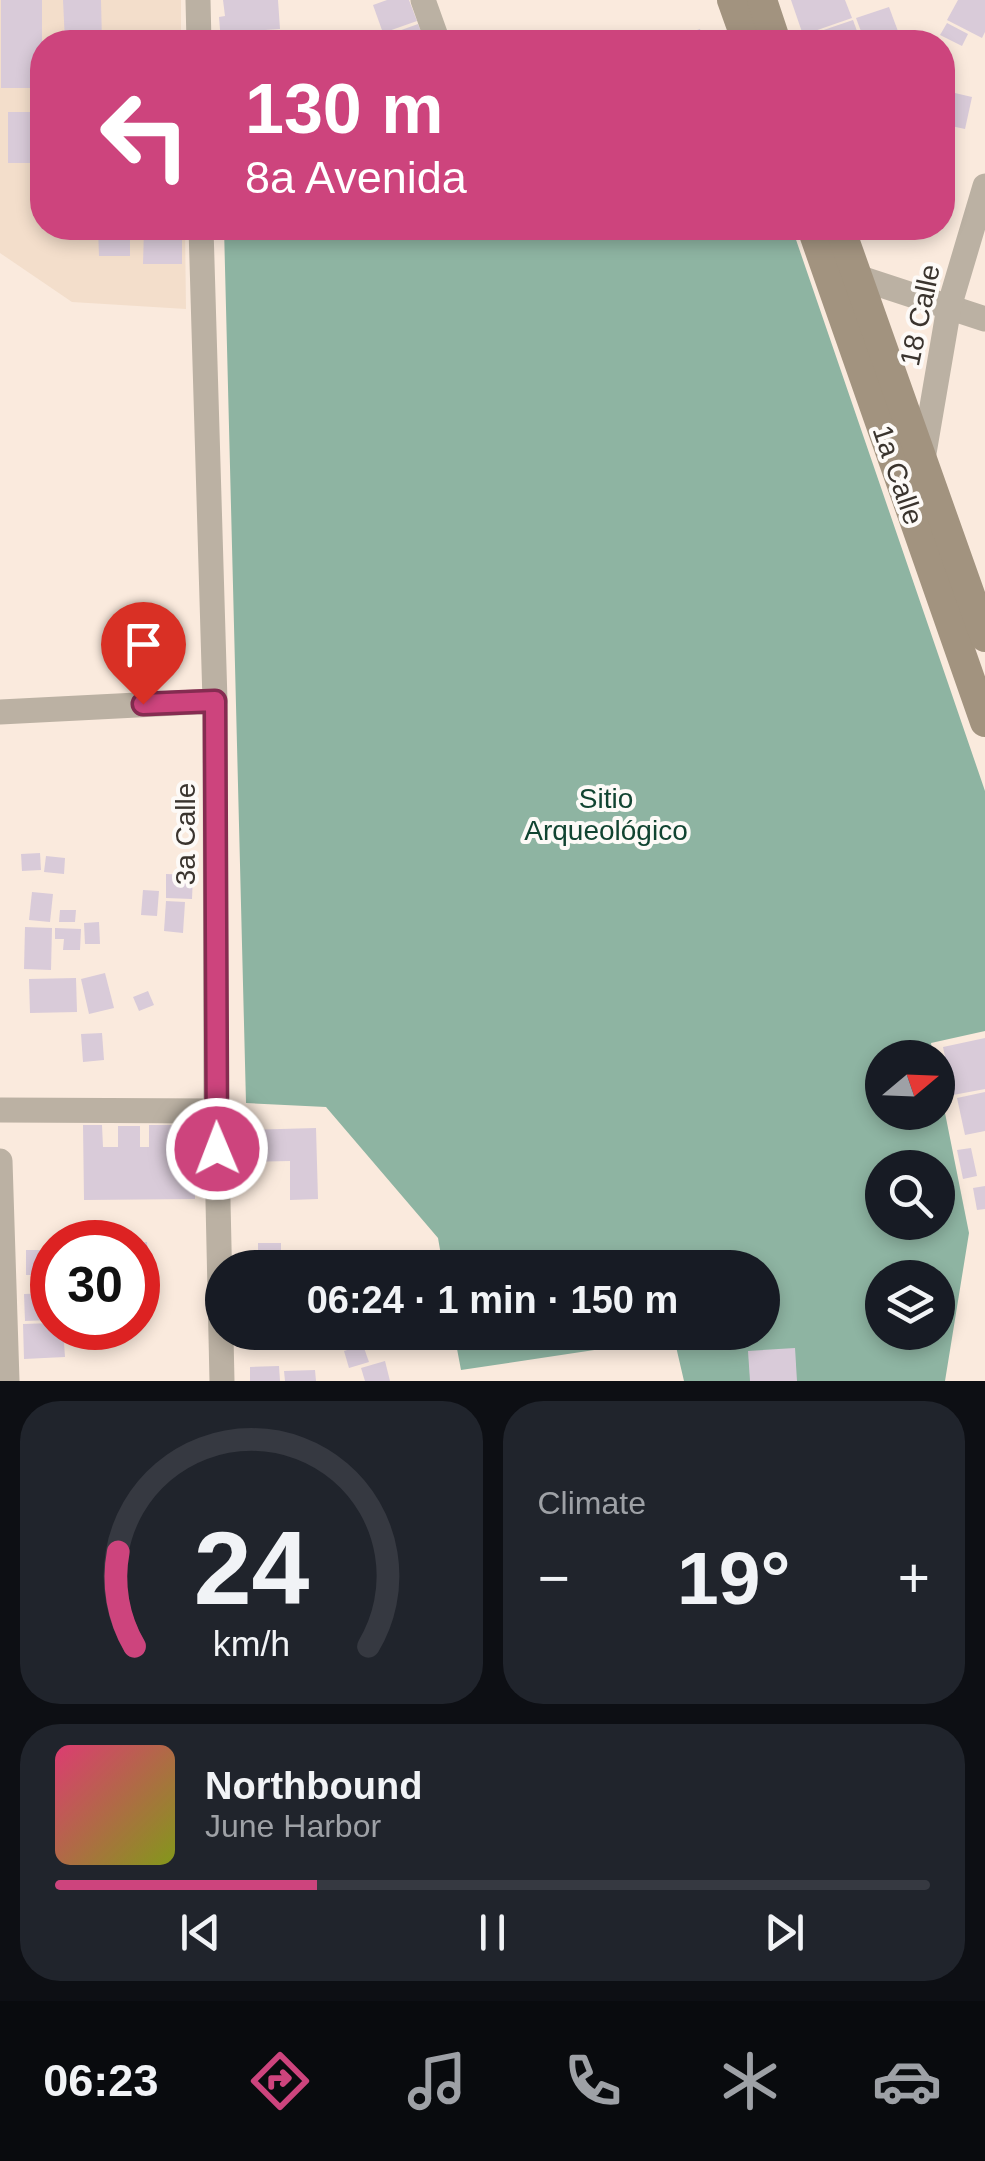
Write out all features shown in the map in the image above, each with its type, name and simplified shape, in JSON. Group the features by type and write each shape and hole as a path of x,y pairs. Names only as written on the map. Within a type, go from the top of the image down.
{"main road":[{"path":"732,0 743,30"},
{"path":"762,0 772,30"},
{"name":"1a Calle","path":"816,240 985,722"},
{"name":"1a Calle","path":"844,240 985,638"}],"street":[{"path":"198,0 199,30"},
{"path":"423,0 434,30"},
{"name":"18 Calle","path":"923,459 949,307 985,186"},
{"name":"3a Calle","path":"201,240 215,701 216,1111 222,1381"},
{"path":"857,277 985,319"},
{"path":"0,712 215,701"},
{"path":"0,1110 216,1111"},
{"path":"0,1161 7,1381"}],"shaded area":[{"path":"0,0 181,0 181,30 30,30 30,240 185,240 186,309 72,302 0,253"}],"green space":[{"name":"Sitio Arqueológico","path":"224,240 796,240 985,791 985,1031 944,1040 865,1040 865,1130 948,1130 952,1150 865,1150 865,1240 955,1240 955,1163 969,1233 955,1319 955,1260 865,1260 865,1350 950,1350 945,1381 684,1381 677,1350 780,1350 780,1250 440,1250 438,1238 326,1107 246,1103"},
{"name":"Sitio Arqueológico","path":"457,1350 594,1350 461,1370"}],"building":[{"path":"1,0 42,0 42,30 30,30 30,88 1,88"},
{"path":"63,0 101,0 102,30 64,30"},
{"path":"223,0 278,0 280,29 220,30 219,17 225,16"},
{"path":"387,0 409,0 417,21 382,30 373,5"},
{"path":"791,0 845,0 852,18 817,30 801,30"},
{"path":"958,0 985,0 982,38 947,20"},
{"path":"889,7 898,30 860,30 856,18"},
{"path":"853,20 857,30 824,30"},
{"path":"947,23 968,34 962,46 955,42 955,30 943,30"},
{"path":"955,93 972,97 965,129 955,127"},
{"path":"8,112 30,112 30,163 8,163"},
{"path":"98,240 130,240 130,256 99,256"},
{"path":"144,240 182,240 182,264 143,264"},
{"path":"40,853 41,870 22,871 21,854"},
{"path":"46,856 65,858 64,874 44,872"},
{"path":"166,874 193,875 192,899 166,898"},
{"path":"143,890 159,891 157,916 141,915"},
{"path":"32,892 53,894 50,922 29,920"},
{"path":"166,901 185,902 183,933 164,931"},
{"path":"60,910 76,910 75,922 59,922"},
{"path":"99,922 100,944 85,944 84,923"},
{"path":"25,927 52,928 51,970 24,969"},
{"path":"55,928 81,929 80,950 63,950 64,939 55,939"},
{"path":"105,973 114,1008 89,1014 81,979"},
{"path":"76,978 77,1012 30,1013 29,979"},
{"path":"148,991 154,1005 139,1011 133,997"},
{"path":"102,1033 104,1060 83,1062 81,1034"},
{"path":"985,1038 985,1089 955,1095 955,1044"},
{"path":"985,1092 985,1131 965,1135 957,1098"},
{"path":"83,1125 102,1125 103,1147 118,1147 118,1126 140,1126 140,1147 149,1147 149,1125 195,1125 195,1147 205,1147 206,1188 195,1188 195,1199 84,1200"},
{"path":"316,1128 318,1199 290,1200 290,1161 242,1162 241,1130"},
{"path":"971,1148 977,1176 963,1179 957,1150"},
{"path":"985,1186 985,1209 977,1210 973,1188"},
{"path":"258,1243 281,1243 281,1250 258,1250"},
{"path":"26,1250 30,1250 30,1275 26,1275"},
{"path":"24,1294 30,1294 30,1321 25,1321"},
{"path":"23,1324 30,1324 30,1350 65,1350 65,1357 24,1359"},
{"path":"795,1348 797,1381 750,1381 748,1351"},
{"path":"365,1350 369,1362 349,1368 344,1351"},
{"path":"385,1361 390,1381 365,1381 361,1368"},
{"path":"279,1366 280,1381 250,1381 250,1367"},
{"path":"315,1370 316,1381 285,1381 284,1371"}],"route":[{"path":"143,704 215,701 217,1149"}]}
